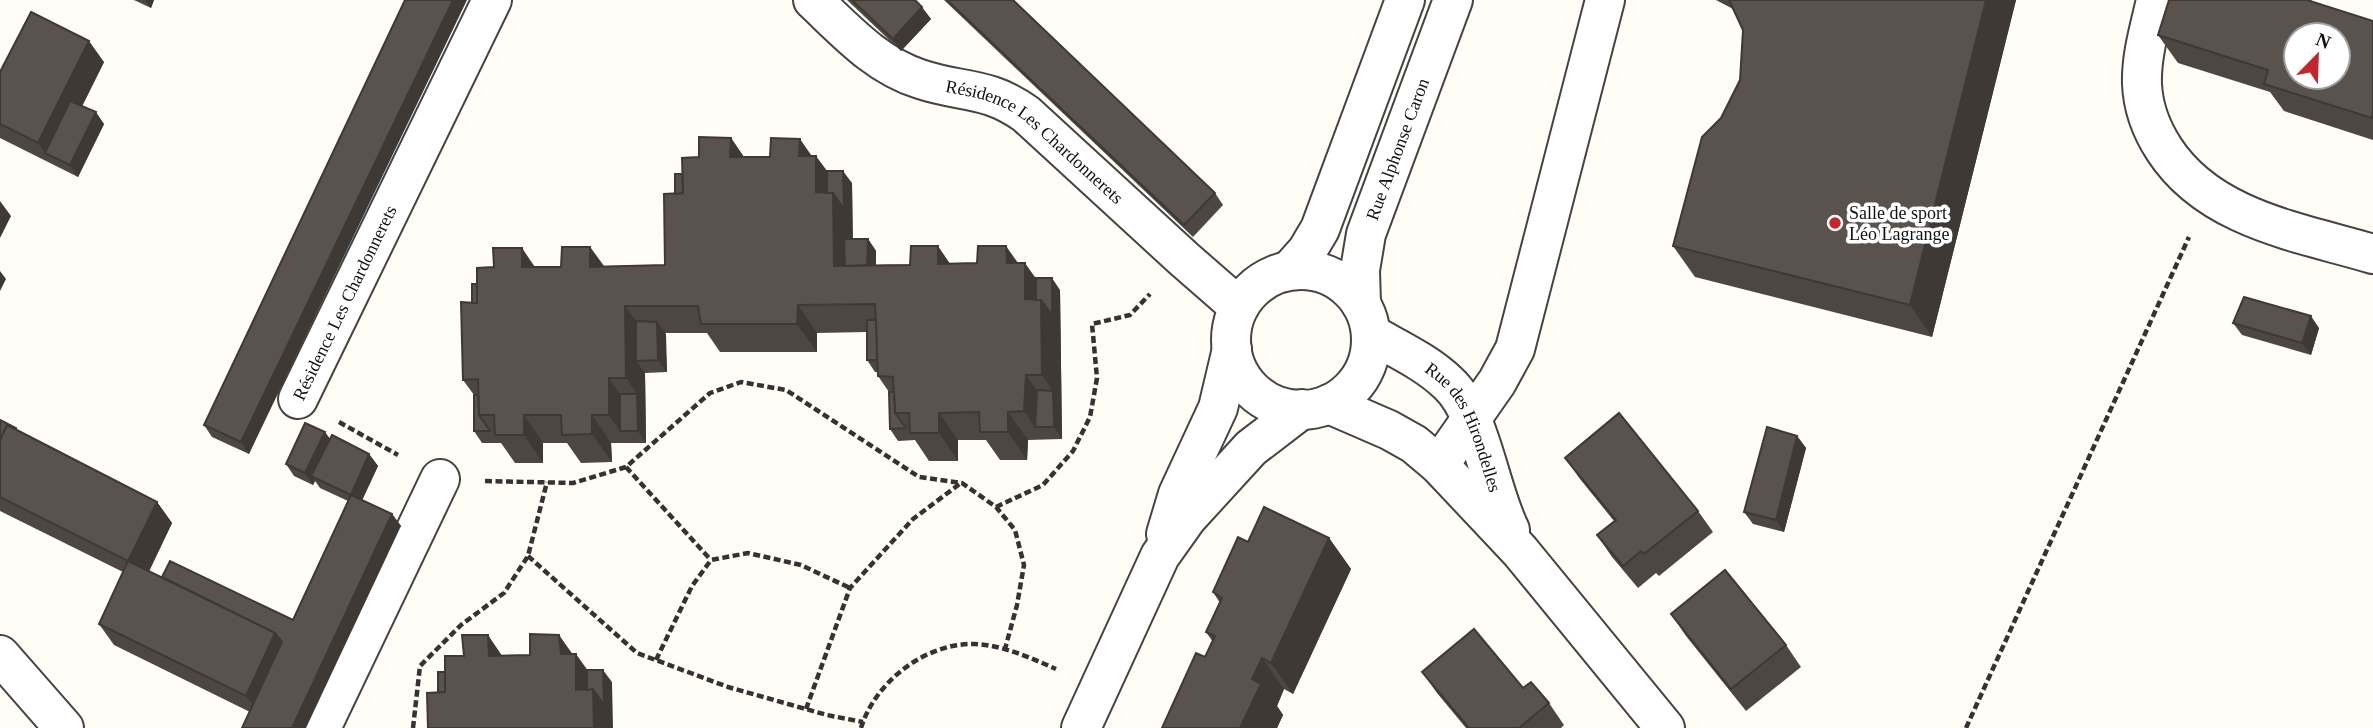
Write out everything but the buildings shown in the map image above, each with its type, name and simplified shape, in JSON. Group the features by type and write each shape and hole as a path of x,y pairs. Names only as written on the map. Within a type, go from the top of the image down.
{"street":[{"name":"Résidence Les Chardonnerets","path":"298,399 492,0"},
{"name":"Résidence Les Chardonnerets","path":"813,0 869,53 901,72 1008,101 1026,114 1239,307"},
{"path":"1290,270 1307,251 1320,229 1405,0"},
{"name":"Rue Alphonse Caron","path":"1366,319 1360,270 1366,234 1453,0"},
{"path":"1440,465 1497,383 1515,349 1605,0"},
{"path":"2156,0 2144,61 2144,105 2151,125 2175,165 2208,195 2235,210 2373,254"},
{"path":"1081,728 1160,556 1178,494 1218,408 1232,349 1232,327 1239,307 1263,280 1290,270 1331,276 1348,287 1366,319 1371,348 1361,376 1348,392 1316,407 1251,448 1187,518 1160,556"},
{"name":"Rue des Hirondelles","path":"1366,319 1449,384 1471,420 1498,503 1520,551"},
{"path":"1232,349 1238,370 1255,393 1281,406 1316,407"},
{"name":"Rue des Hirondelles","path":"1316,407 1389,430 1440,465 1520,551 1665,728"},
{"path":"321,728 440,479"},
{"path":"0,656 64,728"}],"path":[{"path":"1966,728 2208,195"},
{"path":"996,507 1043,485 1073,451 1090,417 1097,378 1092,324 1130,315 1184,259"},
{"path":"440,479 573,483 626,467 710,393 741,382 786,390 919,477 962,483 996,507 1015,530 1024,565 1005,649"},
{"name":"Résidence Les Chardonnerets","path":"298,399 440,479"},
{"path":"626,467 711,560"},
{"path":"413,728 419,666 461,625 504,593 528,556 547,482"},
{"path":"806,709 850,587 913,519 962,483"},
{"path":"656,660 692,586 711,560 748,553 801,565 850,587"},
{"path":"528,556 637,653 728,687 862,725 869,707 888,680 915,662 939,650 956,646 973,644 1005,649 1100,688"}],"place":[{"name":"Salle de sport Léo Lagrange","path":"1835,223"}]}
